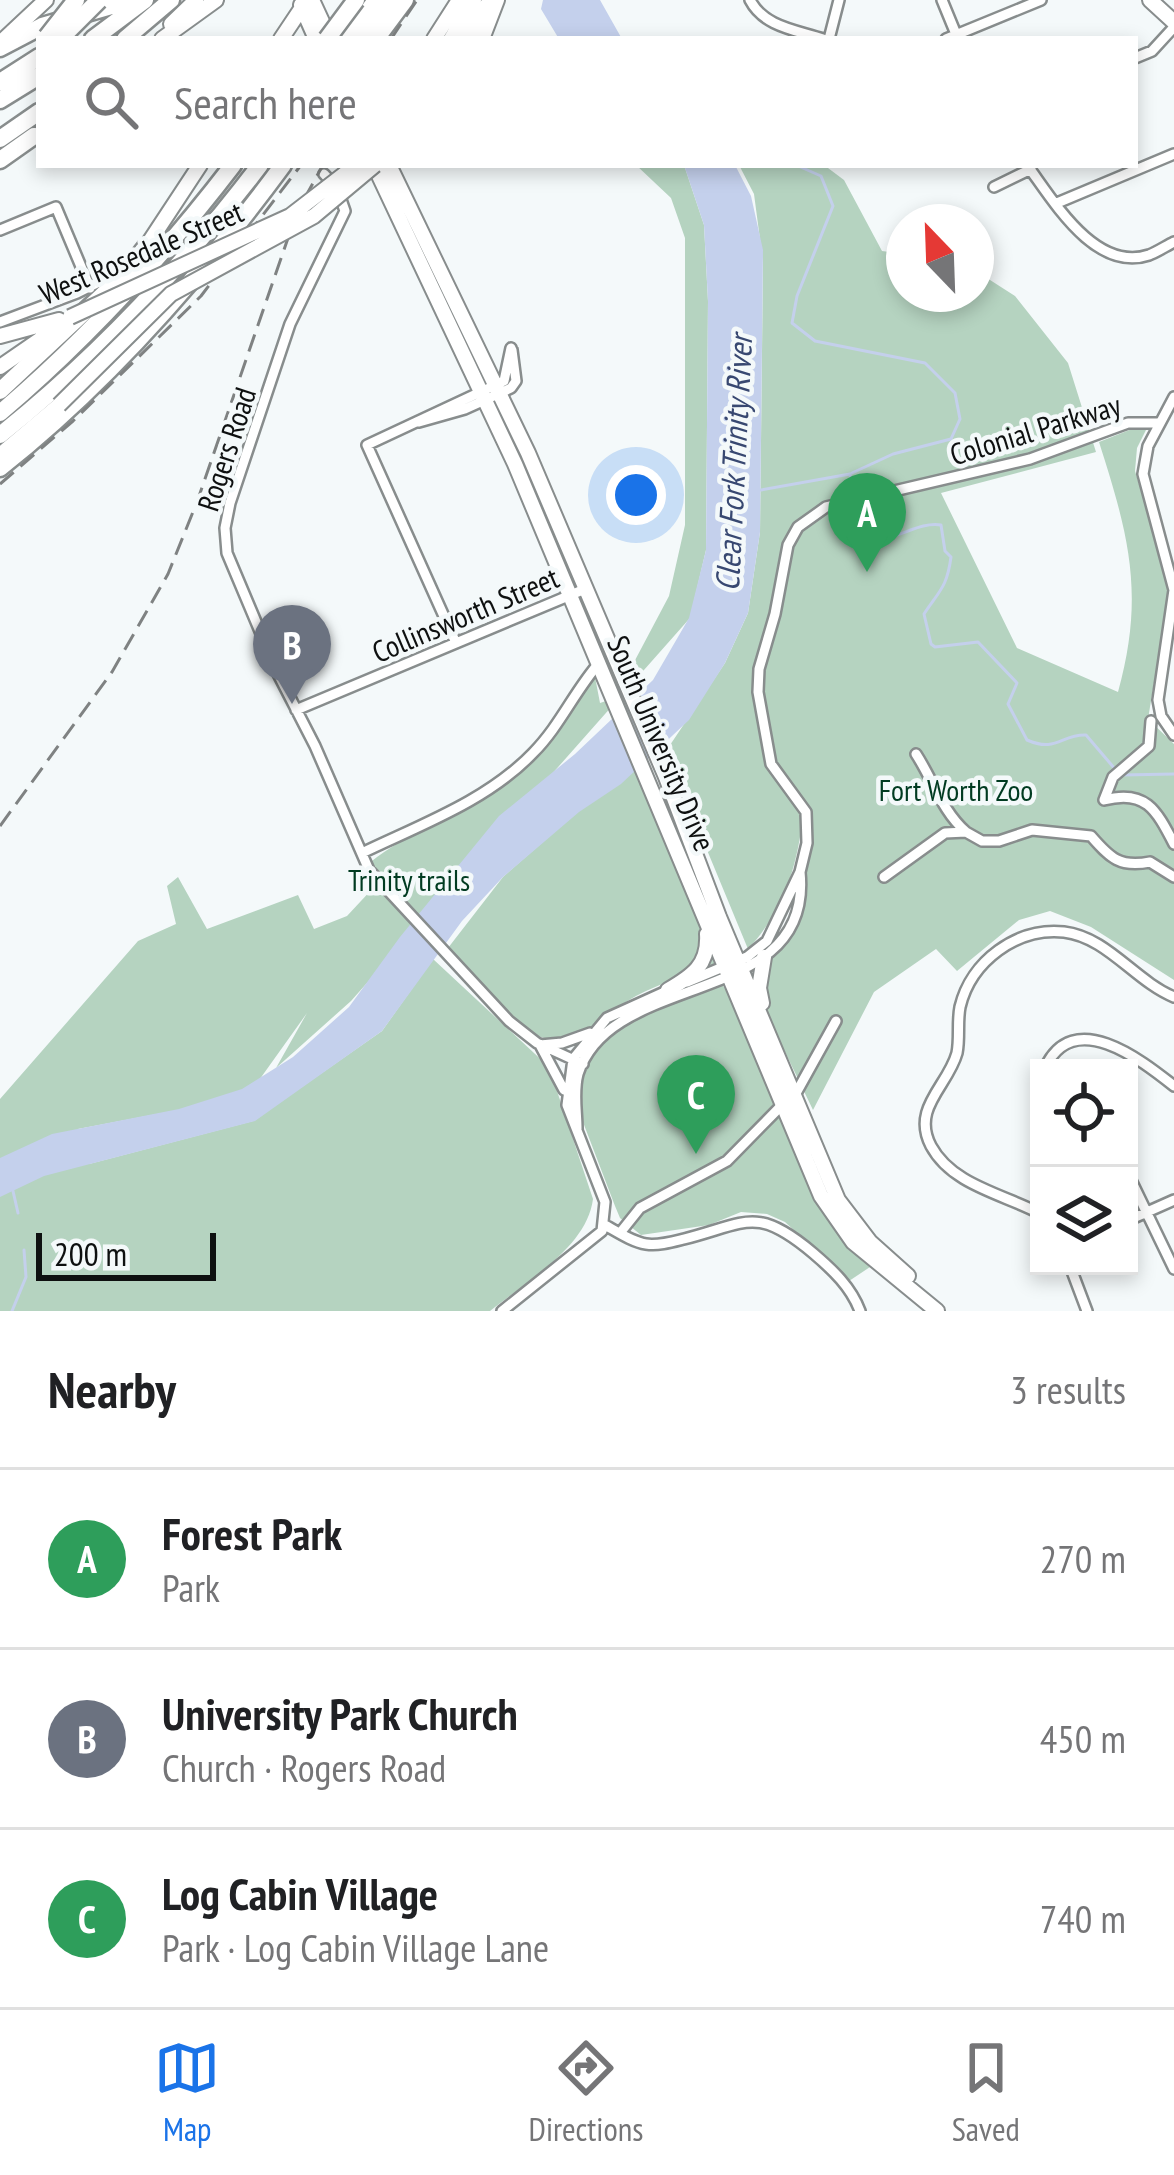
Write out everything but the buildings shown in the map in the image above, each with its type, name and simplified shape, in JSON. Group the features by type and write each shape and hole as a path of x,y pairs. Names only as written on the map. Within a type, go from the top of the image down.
{"highway":[{"path":"51,36 76,0"},
{"path":"53,36 99,0"},
{"path":"0,45 42,26 132,0"},
{"path":"97,36 145,0"},
{"path":"129,36 171,0"},
{"path":"325,36 344,0"},
{"path":"326,36 356,0"},
{"path":"350,36 376,0"},
{"path":"363,36 391,0"},
{"path":"378,36 405,0"},
{"path":"5,79 36,51"},
{"path":"5,79 36,59"},
{"path":"0,100 36,78"},
{"path":"0,125 36,104"},
{"path":"0,139 36,114"},
{"path":"0,163 36,134"},
{"path":"0,412 83,336 231,168"},
{"path":"0,435 120,329 200,241 258,168"},
{"path":"0,468 66,411 149,328 222,246 281,168"},
{"path":"0,391 124,275 146,247"}],"main road":[{"path":"0,45 46,0"},
{"path":"161,36 196,0"},
{"path":"162,36 216,0"},
{"path":"436,36 459,0"},
{"path":"453,36 474,0"},
{"path":"468,36 494,0"},
{"path":"483,36 494,0"},
{"path":"1150,0 1174,25"},
{"path":"305,2 322,36"},
{"path":"283,36 305,2"},
{"path":"146,247 198,168"},
{"name":"West Rosedale Street","path":"0,336 66,321 290,216 352,168"},
{"name":"West Rosedale Street","path":"0,455 171,294 314,216 379,168"},
{"path":"382,168 387,196 394,198 420,247"},
{"name":"South University Drive","path":"383,168 405,200 420,247 491,392"},
{"path":"400,168 405,200"},
{"name":"South University Drive","path":"420,247 449,291 578,592 626,681 666,778 733,969 834,1220 868,1257 937,1311"},
{"path":"0,368 66,321"},
{"name":"South University Drive","path":"578,592 600,662 705,917 777,1054 788,1101 849,1217 886,1258 948,1311"},
{"path":"600,662 607,658 614,663 626,681"},
{"path":"668,990 693,975 704,961 708,945 705,917"},
{"path":"764,957 758,988 777,1054"},
{"path":"784,1071 806,1076"}],"street":[{"path":"750,0 758,14 771,22 816,36"},
{"path":"827,36 838,0"},
{"path":"942,0 952,36"},
{"path":"958,36 1041,0"},
{"path":"1138,57 1152,51 1174,25"},
{"path":"1057,203 1174,154"},
{"path":"994,187 1027,168"},
{"path":"1030,168 1095,245 1118,256 1148,256 1174,242"},
{"name":"Rogers Road","path":"324,174 337,188 345,211 290,324 230,503 224,536 227,553 369,871 504,1016 540,1045 578,1061"},
{"path":"0,230 56,207 90,288"},
{"path":"0,322 90,288 117,273 146,247"},
{"path":"456,643 367,445 413,423 436,420 491,392"},
{"path":"1174,397 1157,423 1143,474 1173,578 1158,700 1161,716 1174,735"},
{"name":"Colonial Parkway","path":"578,1061 621,1021 733,969 752,954 770,937 800,872 808,820 802,804 771,764 758,692 759,669 792,536 806,518 821,509 1030,459 1128,423 1157,423"},
{"name":"Collinsworth Street","path":"296,710 578,592"},
{"path":"362,853 503,779 548,736 600,662"},
{"path":"1151,721 1149,746 1112,777 1104,800 1127,793 1138,796 1174,844"},
{"path":"916,754 934,781 941,803 965,832 982,841 999,841 1032,830 1091,836 1108,858 1130,865 1150,862 1174,877"},
{"path":"884,877 934,838 965,832"},
{"name":"Colonial Parkway","path":"578,1061 591,1032 619,1010 764,957 792,920 802,885 800,872"},
{"path":"1030,1209 947,1166 933,1149 924,1122 956,1055 961,1003 974,977 1021,937 1076,934 1100,945 1138,978 1174,997"},
{"path":"620,1233 640,1208 727,1161 788,1101 836,1021"},
{"path":"502,1311 598,1235 603,1224 605,1202 540,1045 591,1032"},
{"path":"1051,1059 1059,1048 1084,1037 1136,1059"},
{"path":"1138,1060 1174,1086"},
{"path":"567,1101 578,1061"},
{"path":"577,1132 578,1061"},
{"path":"1138,1192 1174,1269"},
{"path":"1138,1216 1174,1200"},
{"path":"603,1224 650,1244 681,1240 743,1220 769,1223 787,1231 824,1262 851,1290 860,1311"},
{"path":"1073,1275 1087,1311"}],"green space":[{"name":"Trinity trails","path":"639,168 685,168 704,225 706,550 690,618 351,1001 276,1068 307,1013 247,1097 78,1129 89,1164 253,1121 382,1031 433,959 549,1067 593,1199 580,1233 553,1262 490,1311 0,1311 0,1099 138,941 176,924 167,886 178,877 207,929 298,895 314,929 347,916 374,887 363,869 392,847 475,804 522,770 595,677 600,703 615,698 669,596 685,525 685,238 671,198"},
{"name":"Fort Worth Zoo","path":"741,168 828,168 844,180 886,252 886,312 994,312 994,283 1015,296 1068,363 1096,452 941,493 1017,648 1118,692 1131,625 1130,565 1099,442 1132,429 1146,430 1137,448 1135,471 1170,586 1148,719 1174,744 1174,980 1091,927 1050,911 1019,920 957,971 936,949 874,992 813,1110 762,994 766,965 801,907 813,822 804,803 789,882 772,917 748,949 666,751 725,663 748,613 760,532 763,262 754,194"},
{"path":"639,767 715,965 636,996 581,1033 544,1038 505,1013 448,948 503,877 578,811"},
{"path":"721,983 814,1190 830,1218 873,1265 849,1281 785,1222 767,1214 741,1212 709,1225 641,1235 620,1218 578,1109 581,1081 590,1059 625,1025"}],"water":[{"path":"543,0 600,0 620,36 557,36 541,9"},
{"name":"Clear Fork Trinity River","path":"685,168 737,168 751,196 763,250 760,532 748,613 725,663 689,720 621,784 579,812 503,877 462,921 382,1031 255,1121 44,1176 0,1197 0,1158 52,1134 179,1109 242,1089 293,1057 349,1007 499,816 575,754 653,680 689,618 706,550 704,225"}],"waterway":[{"path":"803,168 821,176 833,206 797,296 792,323 815,341 925,363 955,393 960,419 951,439 893,454 852,473"},
{"name":"Clear Fork Trinity River","path":"761,490 850,474 853,525 861,539 883,539 941,525 945,551 951,557 945,582 924,614 931,644 978,642 1017,683 1008,704 1027,740 1045,745 1086,735 1115,769"},
{"path":"1122,775 1174,774"},
{"path":"13,1191 18,1213"},
{"path":"12,1311 26,1277 24,1250"}],"railway":[{"path":"393,36 417,0"},
{"path":"0,484 73,421 201,296 299,168"},
{"path":"0,826 112,672 168,574 297,212 321,168"}],"place":[{"name":"Forest Park","path":"867,572"},
{"name":"University Park Church","path":"292,704"},
{"name":"Log Cabin Village","path":"696,1154"}]}
